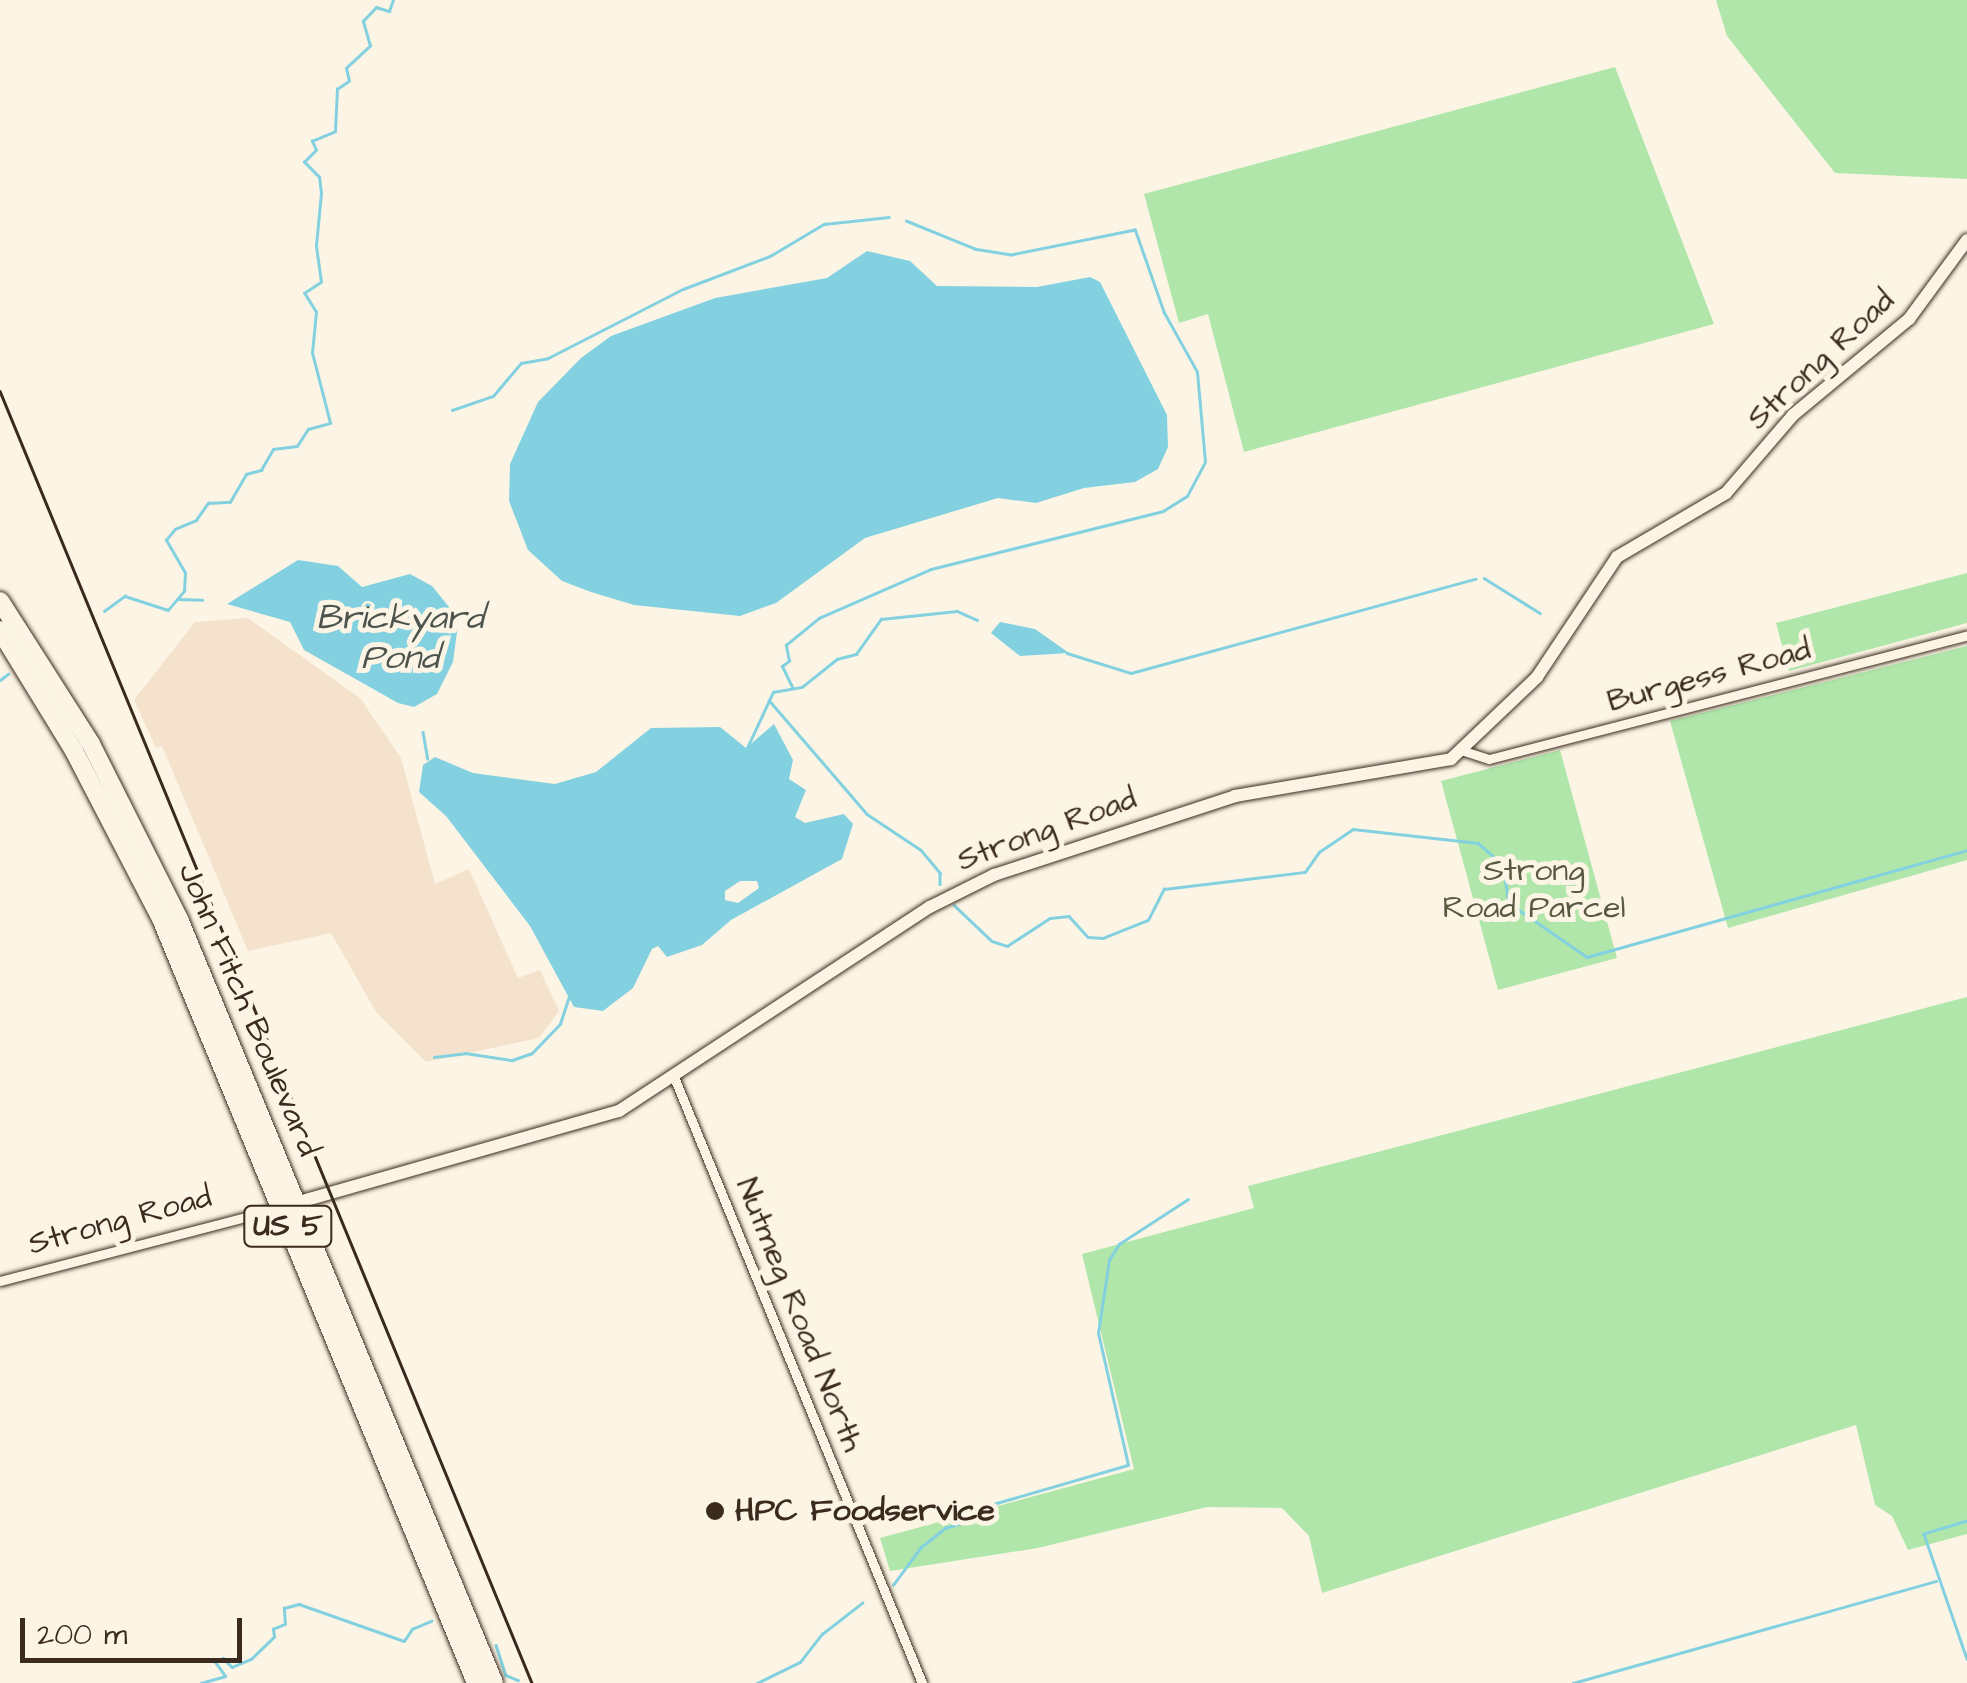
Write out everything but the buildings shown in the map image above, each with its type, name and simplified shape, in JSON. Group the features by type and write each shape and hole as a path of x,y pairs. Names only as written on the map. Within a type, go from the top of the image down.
{"highway":[{"name":"John Fitch Boulevard","path":"0,601 179,919 476,1683"},
{"name":"John Fitch Boulevard","path":"0,630 95,771"},
{"name":"John Fitch Boulevard","path":"288,1205 494,1683"}],"street":[{"name":"Strong Road","path":"0,1281 580,1128 674,1077 967,885 1225,798 1430,766 1464,751 1537,677 1617,557 1726,492 1792,416 1909,319 1967,240"},
{"name":"Burgess Road","path":"1464,751 1489,760 1967,635"},
{"name":"Nutmeg Road North","path":"674,1077 922,1683"}],"shaded area":[{"path":"248,618 360,698 401,758 435,884 469,869 518,978 540,970 559,1011 539,1038 426,1062 376,1012 331,933 248,951 162,746 156,748 134,700 195,622"}],"green space":[{"path":"1716,0 1967,0 1967,179 1835,173 1727,36"},
{"path":"1615,67 1714,324 1244,452 1208,314 1179,323 1144,194"},
{"path":"1967,573 1967,623 1789,671 1776,623"},
{"path":"1967,646 1967,860 1728,928 1670,721"},
{"name":"Strong Road Parcel","path":"1560,750 1617,958 1498,990 1441,781"},
{"path":"1967,997 1967,1534 1908,1550 1892,1516 1875,1505 1856,1425 1322,1593 1309,1536 1282,1508 1207,1507 1038,1548 890,1571 880,1538 1134,1469 1082,1254 1254,1208 1248,1186"}],"water":[{"path":"867,251 910,261 937,286 1037,287 1090,277 1100,282 1167,415 1168,447 1158,469 1135,482 1084,488 1036,503 998,498 865,538 776,603 740,616 634,605 591,592 562,581 528,550 509,501 510,464 538,402 581,358 611,336 715,298 827,278"},
{"name":"Brickyard Pond","path":"298,560 338,566 362,587 410,574 432,586 449,607 457,632 453,662 437,694 414,707 398,703 304,650 290,622 227,604"},
{"path":"1000,622 1035,629 1069,653 1020,656 991,633"},
{"path":"774,724 793,760 789,779 806,790 795,817 805,823 844,814 853,824 842,859 731,920 702,945 667,957 658,946 652,949 633,988 603,1011 574,1007 530,926 446,816 419,792 423,765 435,757 473,773 555,784 596,772 651,728 720,727 746,748","holes":["740,881 757,881 759,888 738,903 725,900 725,891"]}],"waterway":[{"path":"104,611 125,596 168,610 184,591 185,573 166,540 175,529 196,520 208,503 230,502 246,474 261,470 273,449 297,446 308,429 330,423 312,353 316,312 304,293 321,282 316,245 321,193 319,177 304,162 316,150 312,141 335,131 337,89 349,81 346,68 370,46 363,21 376,7 389,11 393,0"},
{"path":"452,410 493,396 521,363 548,358 683,289 770,256 824,224 889,217"},
{"path":"793,689 782,666 789,661 786,645 819,618 931,569 1163,511 1187,496 1205,462 1197,372 1164,313 1135,230 1011,255 975,249 906,221"},
{"path":"1484,578 1540,613"},
{"path":"1067,653 1131,673 1475,579"},
{"path":"178,599 202,600"},
{"path":"746,750 773,692 802,687 837,659 856,654 881,619 957,611 977,620"},
{"path":"0,680 8,674"},
{"path":"769,700 867,814 921,850 940,873 940,884"},
{"path":"423,732 428,759"},
{"path":"954,905 992,941 1007,946 1050,918 1069,916 1088,937 1103,938 1148,920 1164,889 1305,872 1319,852 1353,829 1478,843 1503,865 1509,903 1587,957 1967,850"},
{"path":"434,1057 465,1053 512,1060 532,1053 560,1024 569,997"},
{"path":"893,1585 921,1547 945,1528 974,1519 983,1507 1128,1465 1098,1333 1109,1260 1119,1244 1188,1199"},
{"path":"1967,1521 1924,1534 1967,1659"},
{"path":"1573,1683 1936,1581"},
{"path":"757,1683 800,1662 822,1634 862,1603"},
{"path":"201,1683 225,1676 215,1662 223,1658 232,1667 251,1659 274,1637 273,1629 285,1624 284,1608 299,1604 404,1641 412,1629 431,1621"},
{"path":"496,1645 506,1675 518,1680"}],"railway":[{"path":"0,391 532,1683"}],"place":[{"name":"HPC Foodservice","path":"715,1511"}]}
